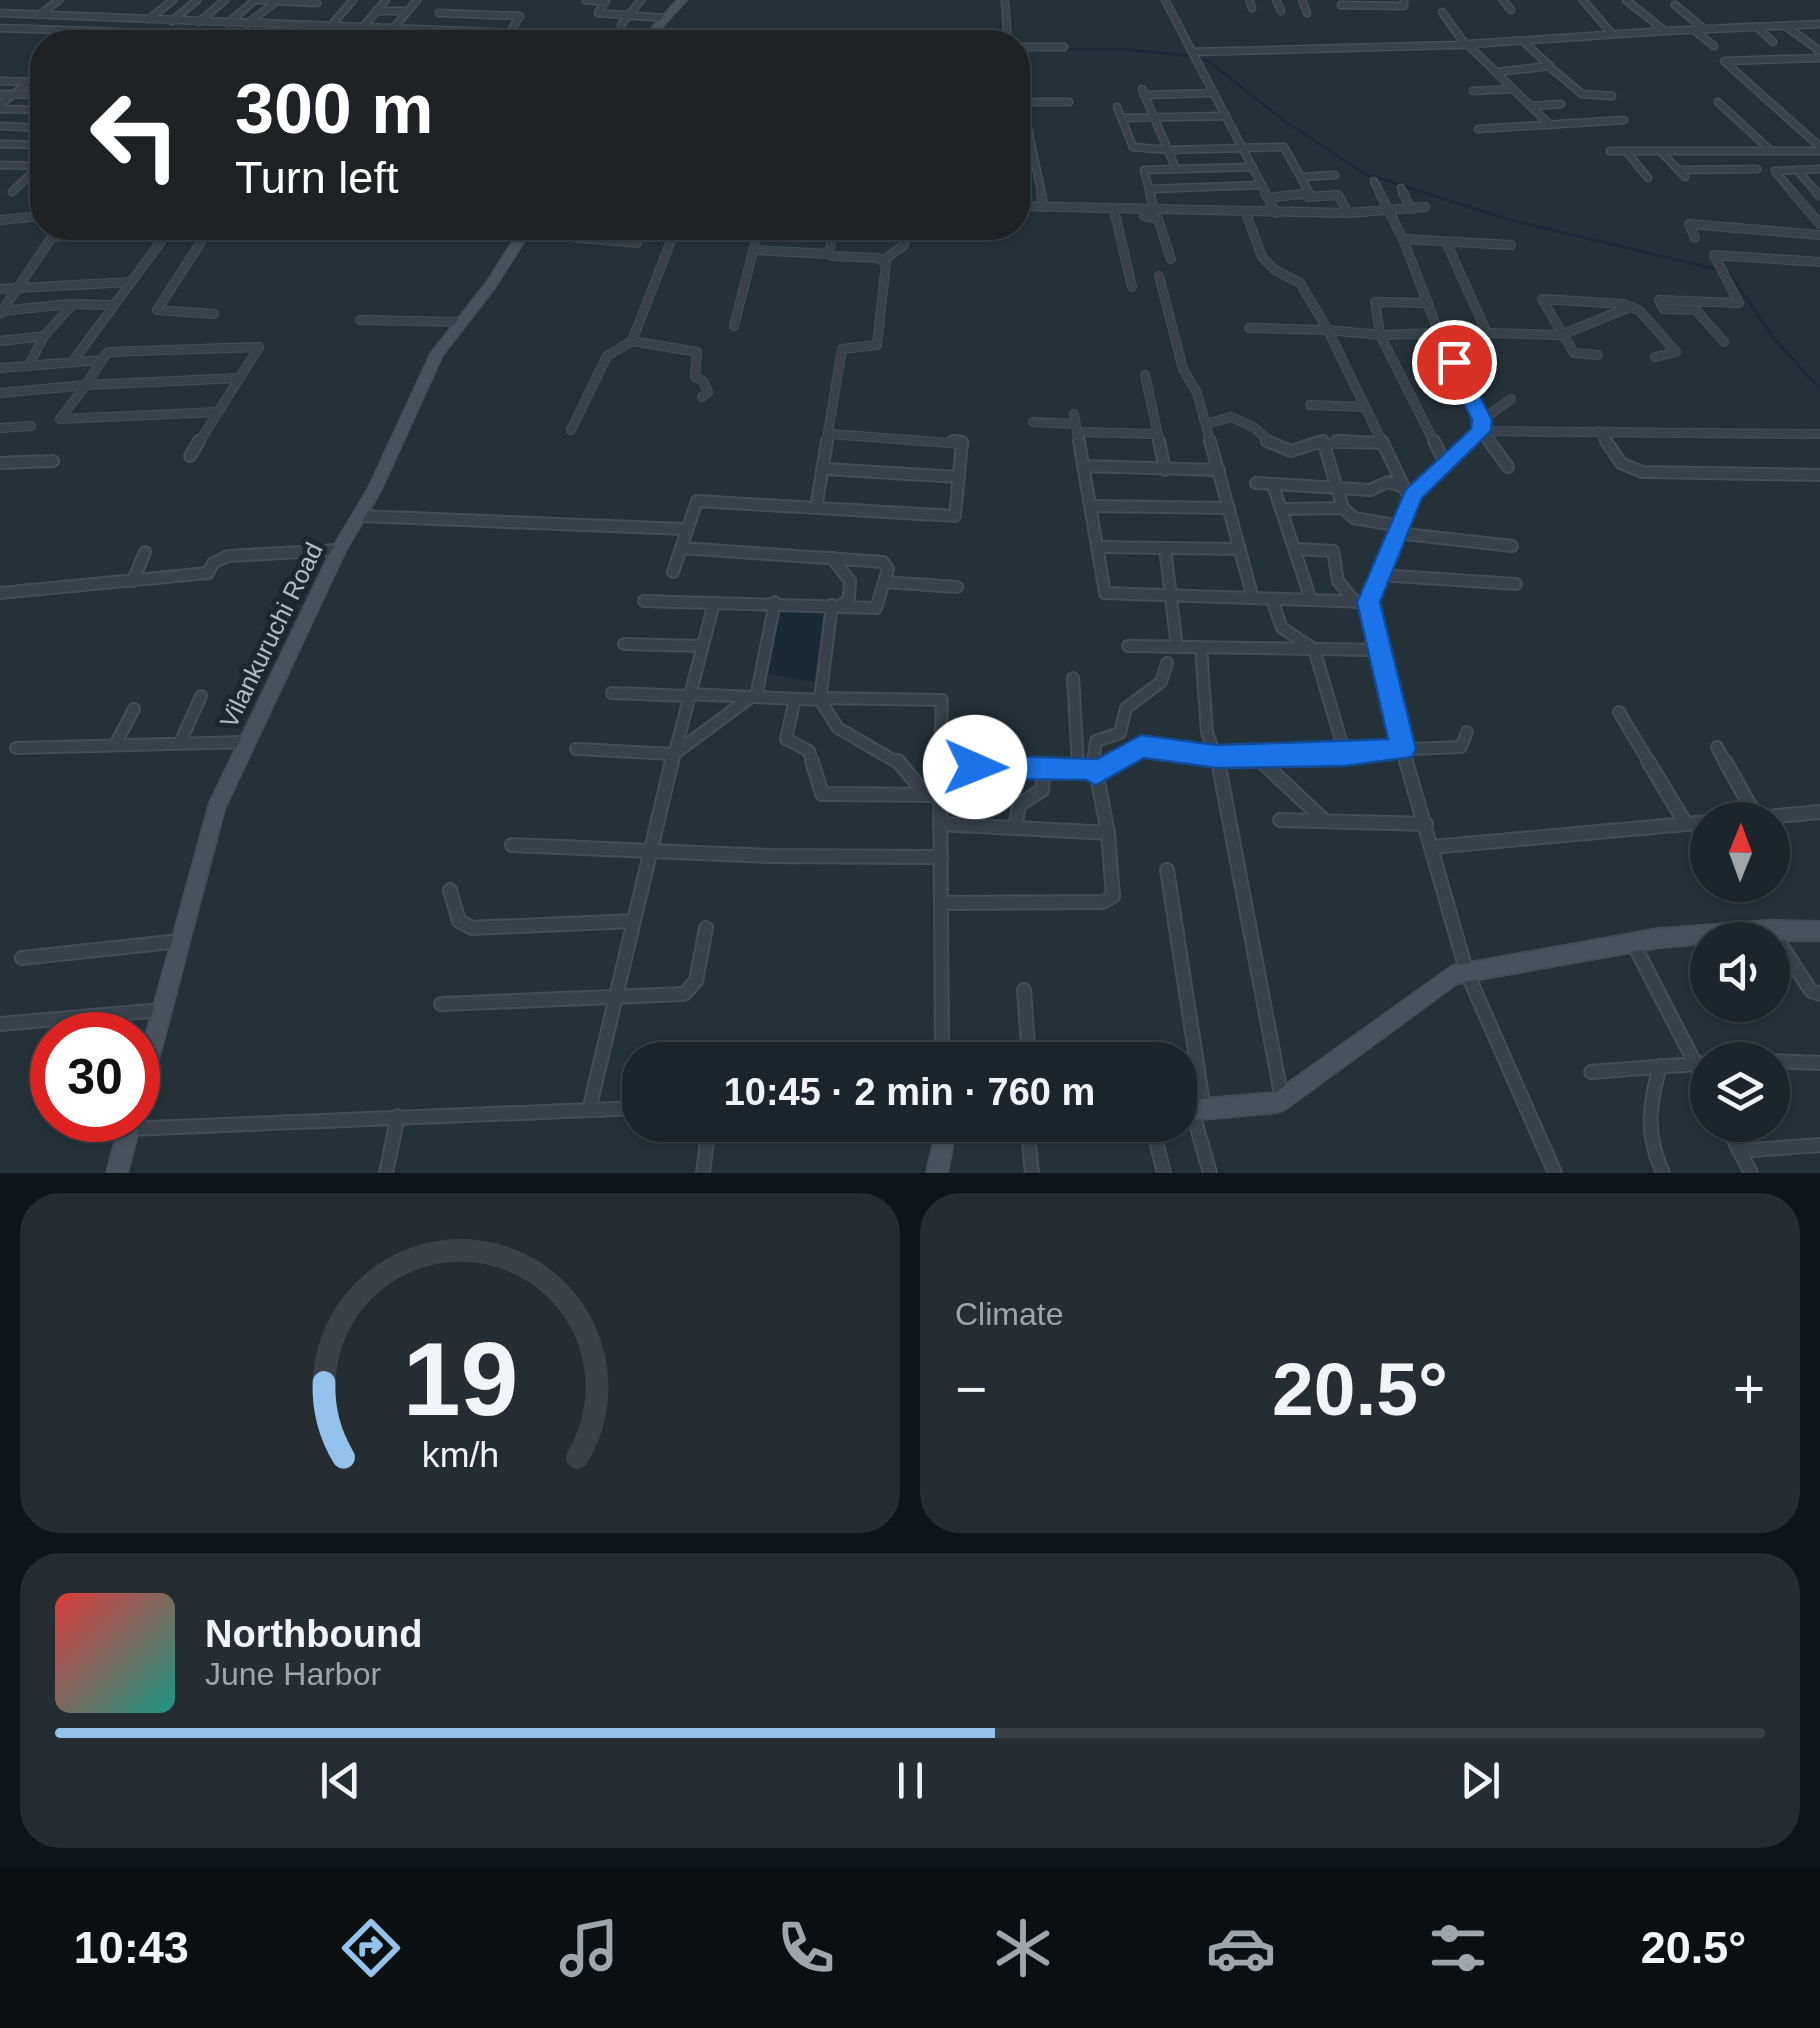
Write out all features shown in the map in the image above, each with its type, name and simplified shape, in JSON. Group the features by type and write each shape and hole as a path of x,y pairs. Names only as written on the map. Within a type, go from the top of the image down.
{"street":[{"path":"16,29 60,0"},
{"path":"136,30 173,0"},
{"path":"172,21 197,0"},
{"path":"198,22 225,0"},
{"path":"227,24 255,0 317,4"},
{"path":"331,28 353,0"},
{"path":"360,29 386,0"},
{"path":"0,13 392,30 417,0"},
{"path":"586,0 606,1"},
{"path":"654,30 682,0"},
{"path":"1005,0 1007,30"},
{"path":"1165,0 1276,213"},
{"path":"1249,0 1252,8"},
{"path":"1276,0 1281,11"},
{"path":"1302,0 1307,13"},
{"path":"1351,0 1367,5"},
{"path":"1341,5 1404,6 1404,0"},
{"path":"1503,0 1511,10"},
{"path":"1582,0 1612,34"},
{"path":"1626,0 1665,31"},
{"path":"246,24 278,1"},
{"path":"606,1 598,12 664,18"},
{"path":"622,25 638,3 650,7"},
{"path":"1675,5 1704,29"},
{"path":"244,9 265,10"},
{"path":"376,11 408,11"},
{"path":"1442,12 1466,44 1549,124"},
{"path":"438,13 520,16 511,30"},
{"path":"458,25 466,14"},
{"path":"1812,16 1820,23"},
{"path":"1195,56 1820,23"},
{"path":"1786,26 1820,54"},
{"path":"1757,27 1773,42"},
{"path":"0,28 41,30"},
{"path":"1694,30 1714,46"},
{"path":"1523,41 1582,94 1612,96"},
{"path":"1030,47 1064,47"},
{"path":"1820,54 1724,61 1820,149"},
{"path":"1496,72 1552,68"},
{"path":"0,81 28,82"},
{"path":"0,107 28,82"},
{"path":"1473,91 1513,89"},
{"path":"1176,168 1143,92 1214,93"},
{"path":"0,94 30,95"},
{"path":"1030,106 1069,102"},
{"path":"1718,102 1771,151"},
{"path":"1531,106 1561,104"},
{"path":"0,107 30,109"},
{"path":"1117,107 1133,147 1285,148 1308,196"},
{"path":"1123,118 1226,116"},
{"path":"1478,129 1624,120"},
{"path":"0,126 30,127"},
{"path":"1030,140 1044,207"},
{"path":"0,144 30,144"},
{"path":"0,166 24,144"},
{"path":"1610,150 1820,149"},
{"path":"1626,151 1648,178"},
{"path":"1660,151 1682,174 1758,169"},
{"path":"0,166 30,166"},
{"path":"1150,210 1142,170 1252,166"},
{"path":"1797,170 1820,196"},
{"path":"1820,170 1775,172 1820,224"},
{"path":"1302,177 1335,175"},
{"path":"12,192 30,176"},
{"path":"1374,181 1403,239 1482,426 1508,467"},
{"path":"1148,189 1262,185"},
{"path":"1401,188 1411,209"},
{"path":"1268,198 1338,195 1348,213"},
{"path":"1030,206 1276,213 1388,212 1425,207"},
{"path":"1114,210 1132,287"},
{"path":"1150,210 1144,216 1158,219 1171,259"},
{"path":"1246,212 1262,256 1275,270 1300,283 1328,330 1410,500"},
{"path":"0,220 30,217"},
{"path":"1695,238 1688,224 1820,235"},
{"path":"1474,235 1481,244"},
{"path":"1403,239 1511,245"},
{"path":"1,313 50,240"},
{"path":"73,361 161,240"},
{"path":"202,240 157,310 214,314"},
{"name":"Vilankuruchi Road","path":"160,1014 216,808 338,550 361,516 436,354 518,240"},
{"path":"611,240 637,243"},
{"path":"571,430 608,356 632,341 671,240"},
{"path":"734,326 756,240"},
{"path":"830,254 832,240"},
{"path":"754,250 884,259 904,245 905,240"},
{"path":"1446,242 1487,334"},
{"path":"1724,342 1696,310 1664,309 1659,300 1738,303 1714,255 1820,262"},
{"path":"816,508 842,349 876,345 884,259"},
{"path":"1158,276 1183,369 1197,393 1253,598"},
{"path":"0,290 130,282"},
{"path":"1598,355 1574,353 1542,299 1640,311 1676,352 1655,357"},
{"path":"1428,303 1374,302 1380,335 1446,465"},
{"path":"1,313 73,304 114,305"},
{"path":"29,365 44,336 73,304"},
{"path":"1250,328 1380,335 1561,335 1631,307"},
{"path":"360,320 462,322"},
{"path":"0,341 44,336"},
{"path":"632,341 697,352 695,377 708,392 702,397"},
{"path":"190,456 240,378 259,347 108,352 60,420 218,412"},
{"path":"0,368 102,360"},
{"path":"1145,375 1165,470"},
{"path":"0,393 240,378"},
{"path":"1510,398 1410,500 1368,602 1403,749 1466,972 1555,1173"},
{"path":"1310,405 1365,407"},
{"path":"1206,424 1231,417 1255,428 1267,442 1291,451 1324,441 1382,443"},
{"path":"1032,422 1075,423 1158,434"},
{"path":"1075,423 1105,593 1368,602"},
{"path":"0,428 31,426"},
{"path":"1482,426 1820,434"},
{"path":"1600,431 1621,463 1642,472 1820,475"},
{"path":"673,572 697,501 956,516 962,442 831,434"},
{"path":"1324,441 1344,508 1354,518 1398,530 1512,546"},
{"path":"0,463 53,460"},
{"path":"1083,466 1219,470"},
{"path":"825,469 959,477"},
{"path":"1256,484 1370,490 1388,482 1404,487"},
{"path":"1273,485 1311,600"},
{"path":"1092,506 1229,508"},
{"path":"1281,509 1344,508"},
{"path":"361,516 685,529"},
{"path":"1098,547 1240,549"},
{"path":"644,601 876,608 888,569 883,562 682,548"},
{"path":"1165,548 1176,647"},
{"path":"1294,549 1333,551 1338,582 1355,602"},
{"path":"0,594 208,574 213,563 228,556 338,550"},
{"path":"133,581 146,552"},
{"path":"831,557 850,580 848,601 836,606"},
{"path":"1380,574 1516,584"},
{"path":"885,582 957,587"},
{"path":"1272,600 1282,628 1314,649 1345,754"},
{"path":"589,1110 700,646 714,602"},
{"path":"576,749 674,754 753,697 775,602"},
{"path":"836,606 820,699 838,728 896,758 932,794 940,824 942,1042"},
{"path":"624,644 700,646"},
{"path":"1128,646 1380,650"},
{"path":"1201,648 1207,732 1217,756 1282,1100"},
{"path":"1130,752 1120,733 1126,708 1161,682 1166,663"},
{"path":"940,903 1109,901 1113,896 1108,832 1089,770 1074,678"},
{"path":"612,693 942,700 941,767 932,794"},
{"path":"180,744 201,696"},
{"path":"795,699 786,739 810,751 822,794 932,794"},
{"path":"115,745 134,709"},
{"path":"1619,712 1686,824"},
{"path":"941,767 1089,770 1141,746 1217,756 1461,747 1467,732"},
{"path":"1089,770 1096,741 1120,733"},
{"path":"16,748 247,742"},
{"path":"1717,747 1748,802"},
{"path":"1254,756 1325,821"},
{"path":"1014,828 1019,805 1042,790 1044,768"},
{"path":"1790,815 1820,812"},
{"path":"1280,820 1426,824"},
{"path":"940,824 1108,832"},
{"path":"1432,847 1690,824"},
{"path":"512,844 786,857 940,857"},
{"path":"1167,870 1185,1042"},
{"path":"450,890 459,921 472,928 634,922"},
{"path":"440,1004 689,992 696,981 706,928"},
{"path":"1790,930 1820,931"},
{"path":"1197,1109 1282,1100 1453,976 1633,943 1690,938"},
{"path":"22,958 180,941"},
{"path":"1633,943 1690,1044"},
{"path":"1790,958 1811,990 1820,994"},
{"path":"1024,990 1028,1042"},
{"path":"0,1024 161,1010"},
{"path":"1790,1062 1820,1063"},
{"path":"1591,1072 1690,1064"},
{"path":"1660,1066 1646,1112 1648,1145 1662,1173"},
{"path":"160,1124 622,1109"},
{"path":"386,1173 398,1116"},
{"path":"1197,1128 1210,1173"},
{"path":"117,1173 125,1142"},
{"path":"703,1173 707,1142"},
{"path":"938,1173 944,1142"},
{"path":"1029,1142 1032,1173"},
{"path":"1156,1142 1164,1173"},
{"path":"1735,1142 1751,1173"},
{"path":"1740,1151 1820,1145"}],"water":[{"path":"780,609 826,612 814,682 766,673"}],"waterway":[{"path":"1030,50 1122,49 1190,56"},
{"path":"1198,58 1208,61 1283,120 1363,173 1510,220 1720,270"},
{"path":"1728,272 1773,337 1820,389"}],"route":[{"path":"975,767 1092,768 1096,773 1141,746 1217,756 1403,749 1368,602 1413,494 1481,431 1482,420 1454,362"}]}
